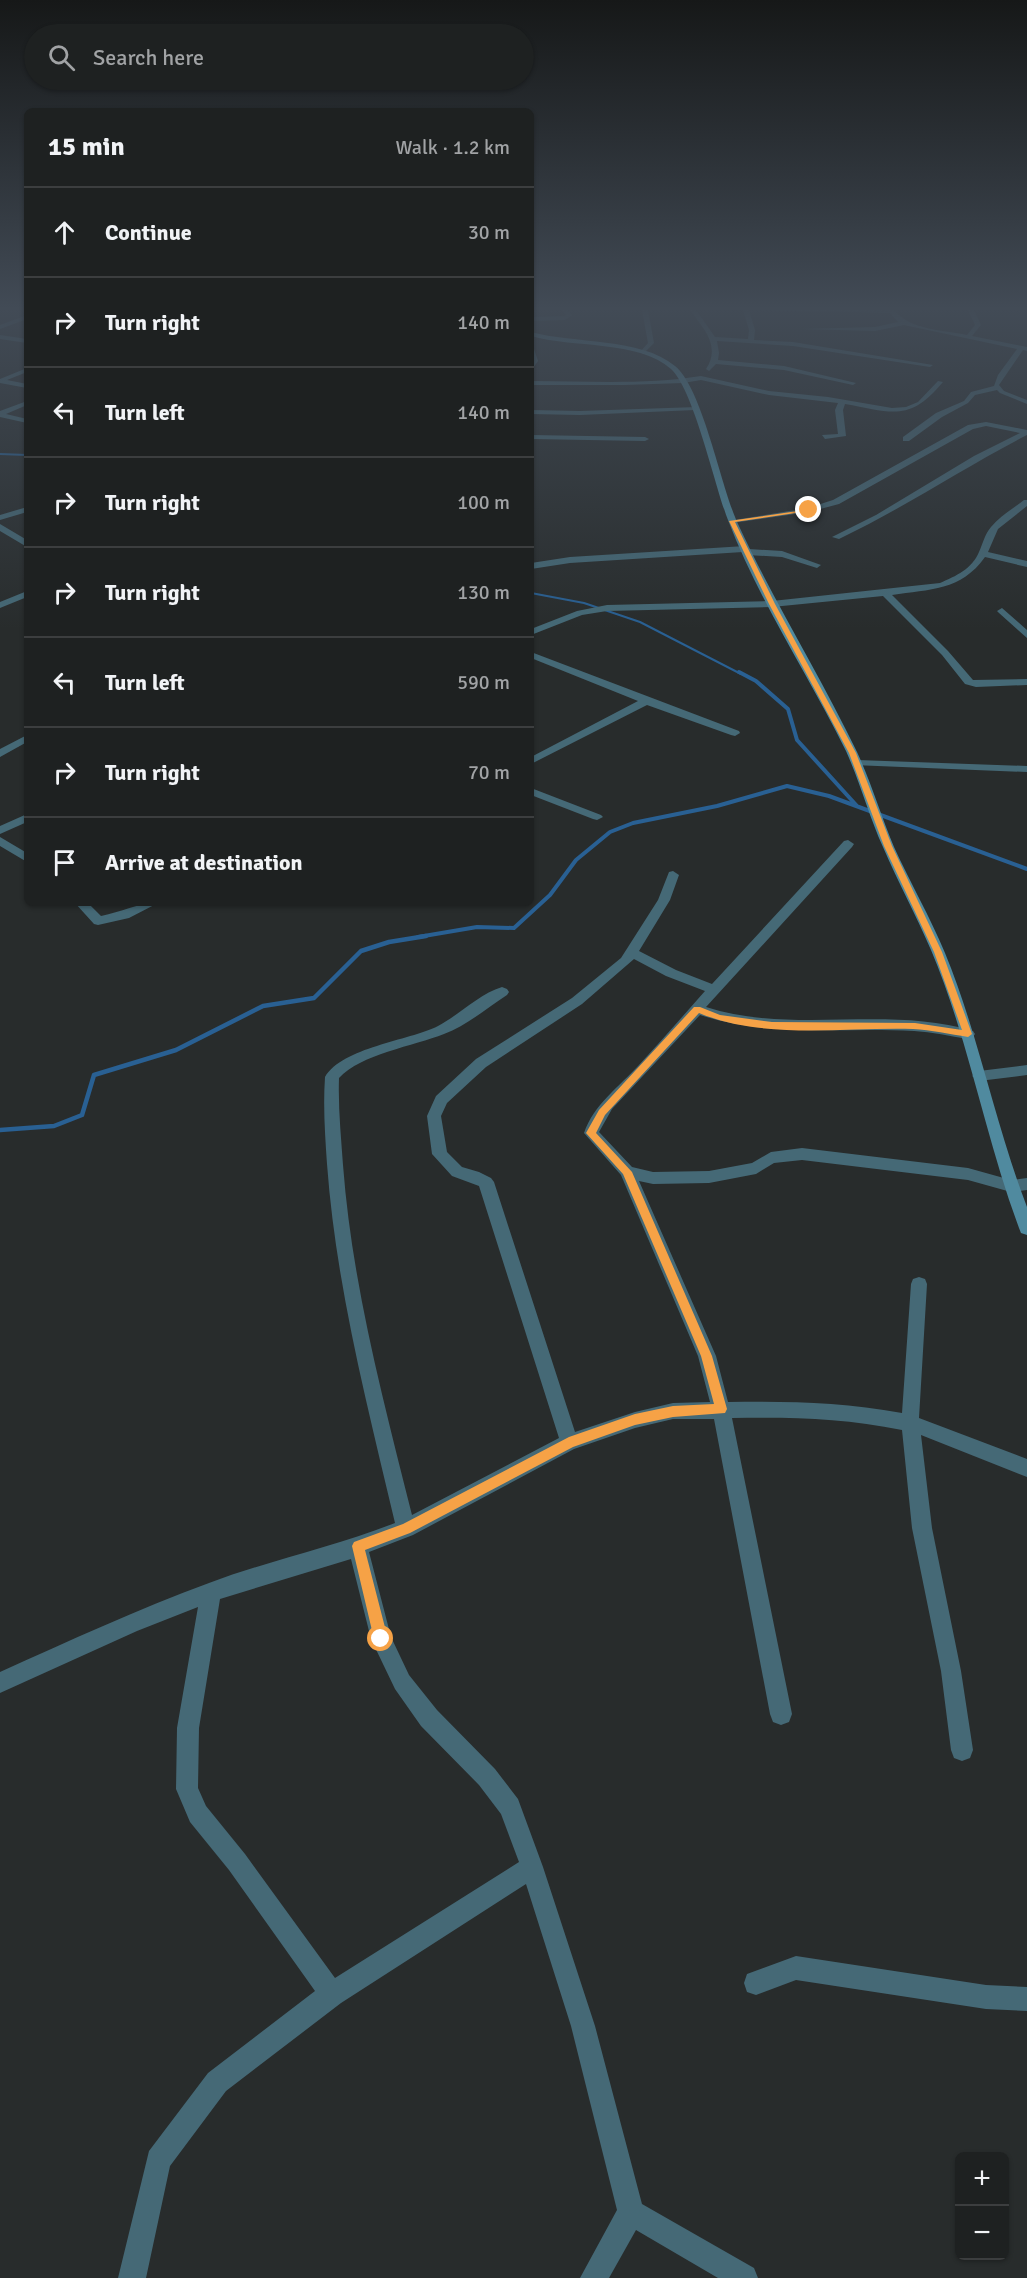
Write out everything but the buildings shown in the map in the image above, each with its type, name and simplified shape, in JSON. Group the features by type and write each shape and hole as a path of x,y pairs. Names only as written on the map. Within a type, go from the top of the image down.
{"street":[{"path":"9,416 24,420"},
{"path":"698,416 732,521 772,604 857,763 888,846 938,952 968,1034 979,1076 1019,1185 1027,1228"},
{"path":"825,437 842,436 840,416"},
{"path":"906,439 939,416"},
{"path":"732,521 809,510 836,502 971,427 986,424 1027,432"},
{"path":"836,537 879,517 977,458 1027,432"},
{"path":"534,437 645,439"},
{"path":"534,631 580,613 607,608 772,604 918,589 952,581 972,569 983,554 988,538 995,527 1027,502"},
{"path":"0,518 24,509"},
{"path":"0,527 24,542"},
{"path":"534,566 570,560 746,551 785,554 817,565"},
{"path":"983,554 1027,564"},
{"path":"885,593 945,653 969,682 976,684 1027,682"},
{"path":"0,605 24,595"},
{"path":"1002,611 1027,635"},
{"path":"534,656 646,701 735,733"},
{"path":"534,759 646,701"},
{"path":"0,754 24,740"},
{"path":"857,763 1027,769"},
{"path":"534,791 597,817"},
{"path":"0,831 24,819"},
{"path":"0,840 24,856"},
{"path":"781,1714 721,1409 707,1356 627,1172 593,1138 591,1133 602,1112 848,844"},
{"path":"569,1442 486,1182 457,1172 440,1154 434,1116 441,1101 481,1063 577,1001 633,953 664,900 673,874"},
{"path":"84,906 98,921 124,915 145,906"},
{"path":"633,953 670,973 714,990"},
{"path":"406,1528 369,1374 343,1246 337,1204 332,1077 341,1066 442,1030 502,992"},
{"path":"697,1009 718,1017 772,1025 915,1026 968,1034"},
{"path":"979,1076 1027,1070"},
{"path":"627,1172 653,1178 709,1177 756,1168 771,1158 802,1154 968,1174 1019,1185"},
{"path":"919,1284 910,1423 922,1528 951,1671 962,1750"},
{"path":"0,1683 132,1623 210,1592 358,1546 406,1528 569,1442 635,1420 673,1412 721,1409 808,1409 863,1414 910,1423 1027,1468"},
{"path":"358,1546 381,1639 402,1682 429,1719 487,1778 510,1807 583,2026 631,2212 594,2278"},
{"path":"210,1592 188,1728 187,1789 198,1814 237,1862 332,1994"},
{"path":"132,2278 158,2160 217,2082 332,1994 532,1868"},
{"path":"756,1983 796,1968 986,1997 1027,1999"},
{"path":"631,2212 744,2278"}],"waterway":[{"path":"0,454 24,455"},
{"path":"534,594 584,603 640,622 741,674"},
{"path":"739,672 756,681 788,709 797,740 857,806"},
{"path":"418,937 477,927 514,928 550,895 576,860 610,832 633,823 717,806 787,786 829,796 1027,869"},
{"path":"0,1130 54,1126 82,1115 94,1075 176,1050 263,1006 314,998 361,951 389,942 426,936"}],"route":[{"path":"381,1639 358,1546 406,1528 569,1442 635,1420 673,1412 721,1409 707,1356 627,1172 593,1138 591,1133 602,1112 646,1067 697,1009 718,1017 772,1025 915,1026 968,1034 938,952 888,846 852,753 772,604 732,521 809,510"}]}
